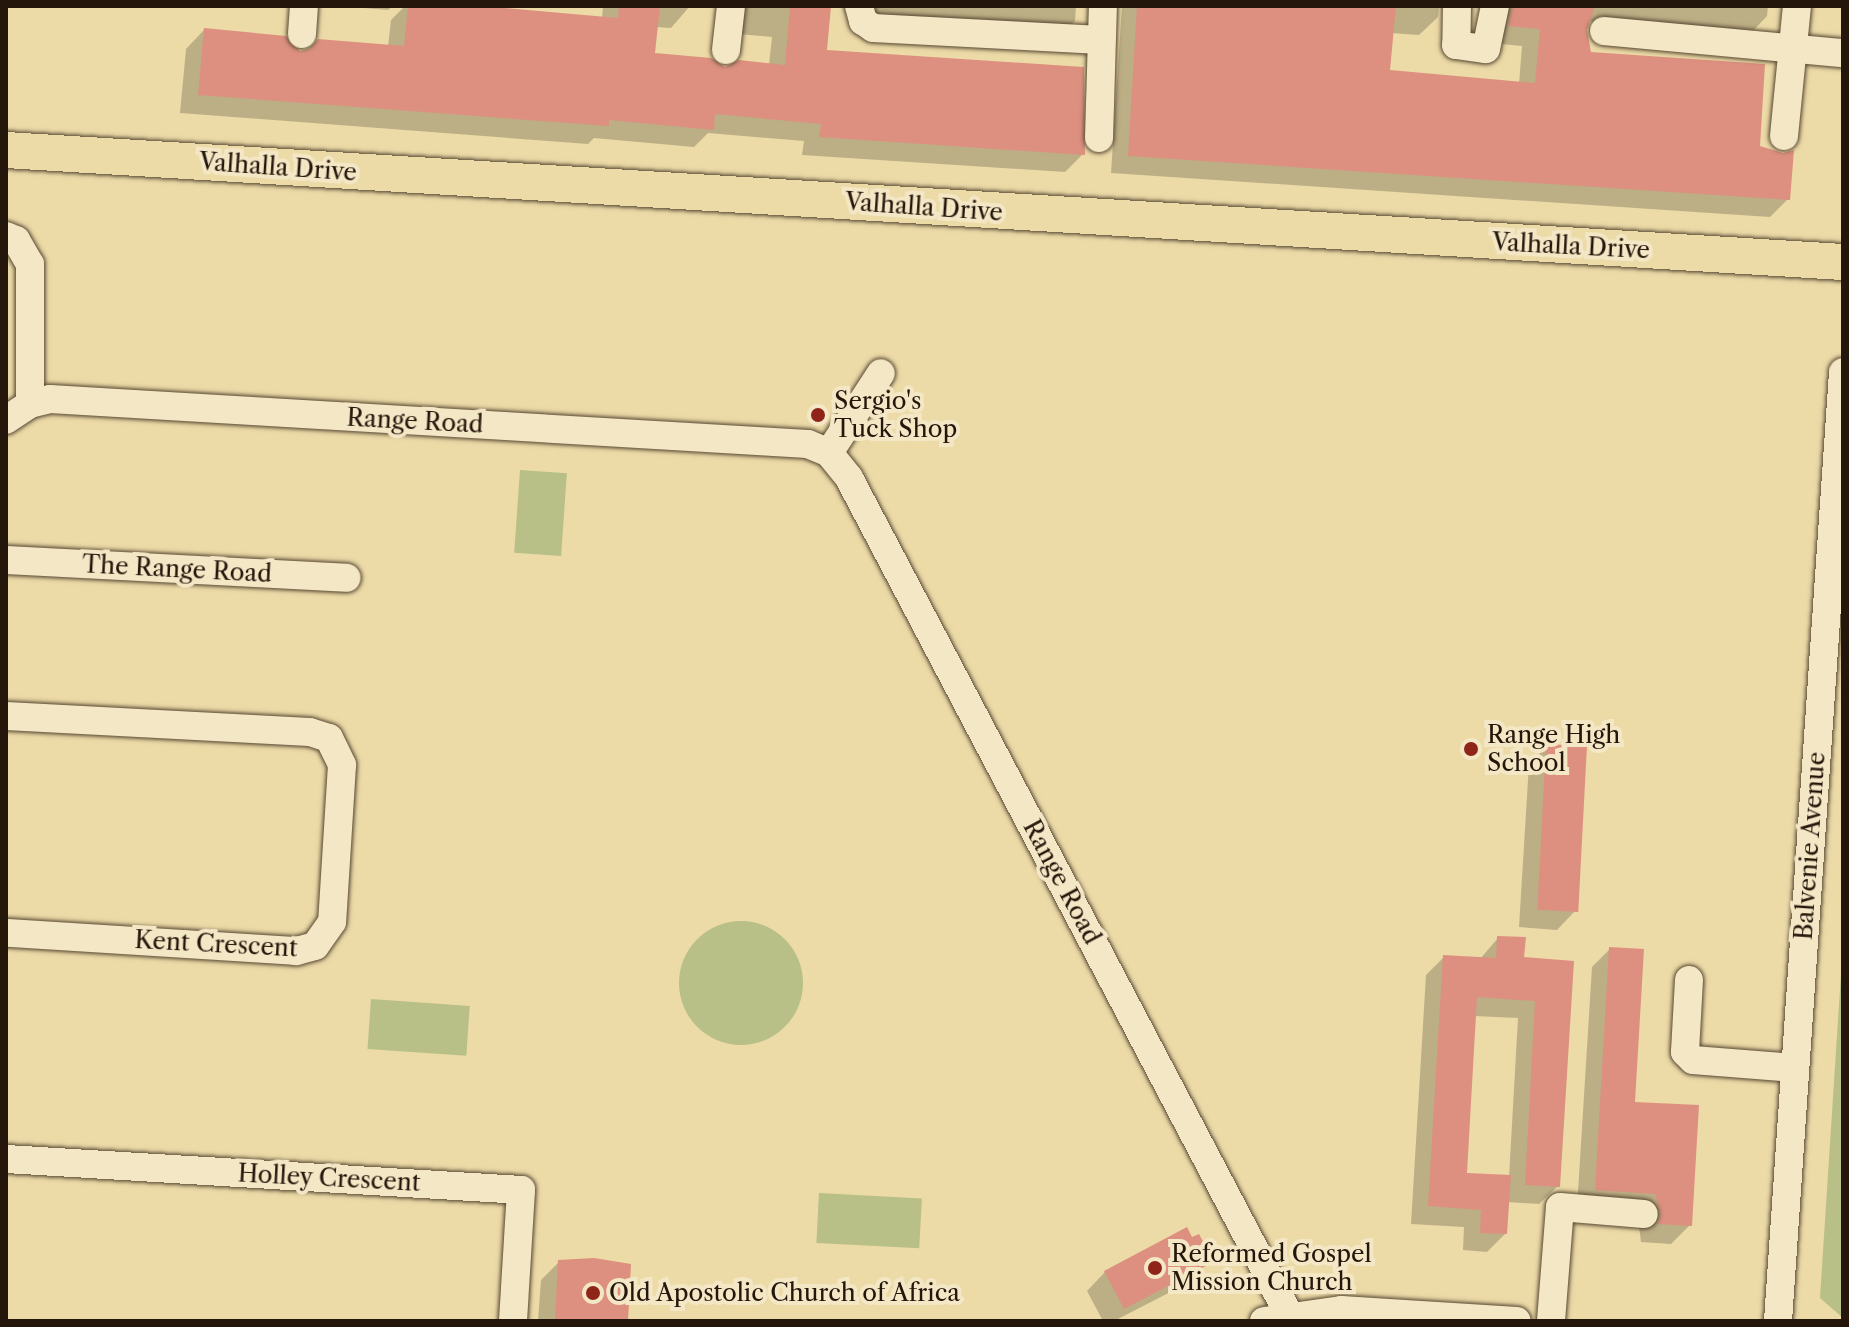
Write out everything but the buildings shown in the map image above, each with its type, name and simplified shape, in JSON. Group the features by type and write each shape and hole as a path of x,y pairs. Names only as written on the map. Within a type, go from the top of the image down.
{"main road":[{"name":"Valhalla Drive","path":"6,150 1843,262"}],"street":[{"path":"302,34 304,6"},
{"path":"726,50 731,6"},
{"path":"859,6 863,21 873,28 1101,40"},
{"path":"1099,138 1103,6"},
{"path":"1457,6 1456,45 1486,49 1495,6"},
{"path":"1784,136 1797,6"},
{"path":"1604,31 1843,53"},
{"path":"6,236 16,240 30,264 18,340 30,404"},
{"name":"Balvenie Avenue","path":"1778,1321 1843,372"},
{"path":"829,453 881,373"},
{"name":"Range Road","path":"6,420 30,404 50,399 792,443 829,453 849,478 1277,1318"},
{"name":"The Range Road","path":"6,560 347,578"},
{"name":"Kent Crescent","path":"6,716 310,732 329,738 342,765 332,922 315,946 296,951 6,933"},
{"path":"1689,980 1685,1052 1693,1060 1795,1068"},
{"name":"Holley Crescent","path":"6,1159 521,1190 513,1321"},
{"path":"1551,1321 1560,1207 1644,1214"},
{"path":"1277,1318 1372,1311 1517,1321"}],"green space":[{"path":"520,470 567,473 561,556 514,553"},
{"path":"741,921 765,925 785,939 799,959 803,983 799,1007 785,1027 765,1041 741,1045 717,1041 697,1027 683,1007 679,983 683,959 697,939 717,925"},
{"path":"1843,943 1843,1318 1820,1298"},
{"path":"371,999 470,1006 466,1056 368,1049"},
{"path":"819,1193 922,1198 919,1248 816,1243"}],"place":[{"name":"Sergio's Tuck Shop","path":"818,415"},
{"name":"Range High School","path":"1471,749"},
{"name":"Reformed Gospel Mission Church","path":"1155,1268"},
{"name":"Old Apostolic Church of Africa","path":"593,1293"}]}
